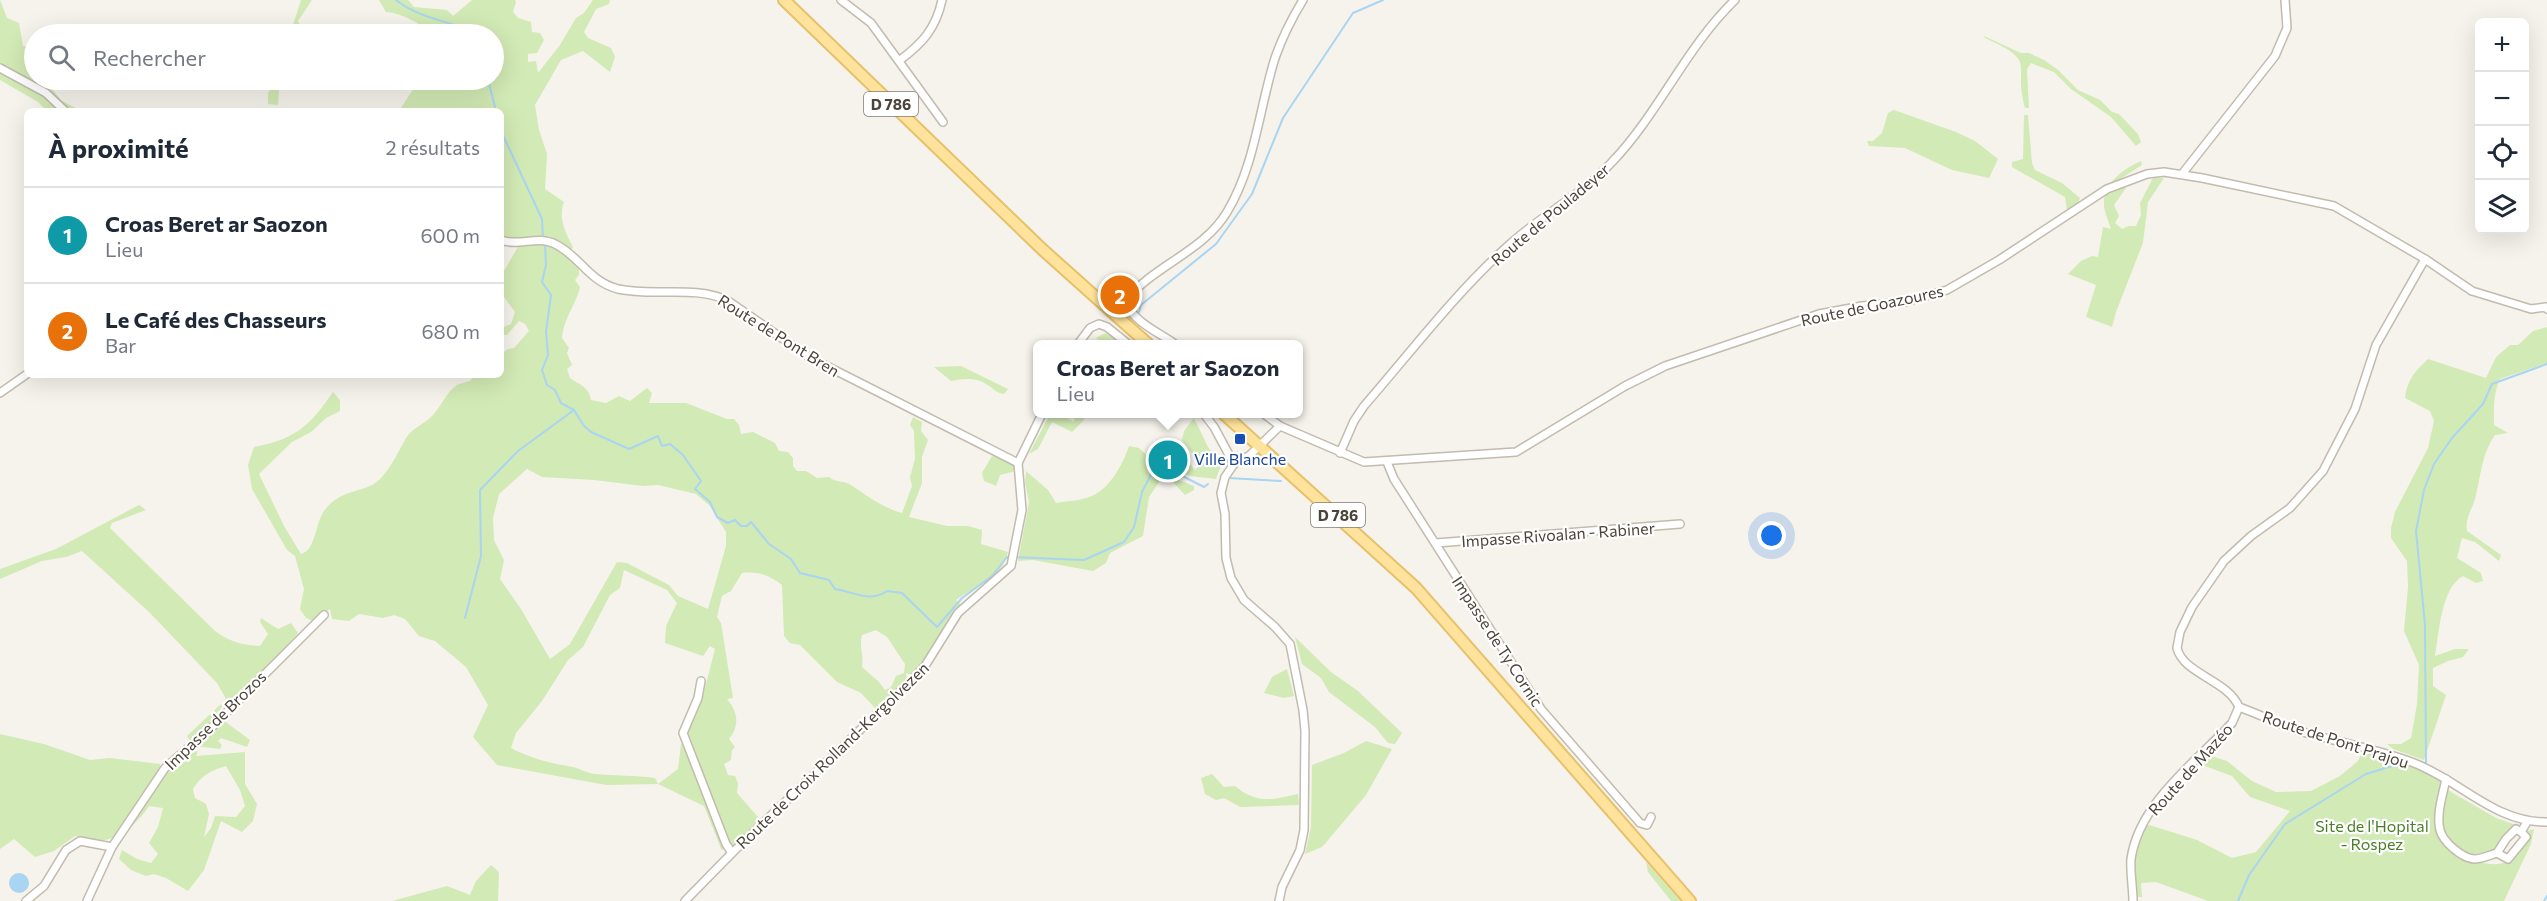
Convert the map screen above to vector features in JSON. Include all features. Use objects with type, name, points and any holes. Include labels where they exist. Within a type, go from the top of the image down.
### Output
[{"type":"main road","name":"D 786","points":[[784,0],[998,207],[1143,340]]},
{"type":"main road","name":"D 786","points":[[1228,418],[1416,588],[1690,901]]},
{"type":"street","points":[[841,0],[871,23],[943,122]]},
{"type":"street","points":[[900,60],[928,36],[934,27],[942,0]]},
{"type":"street","points":[[1168,340],[1139,321],[1126,304],[1127,299],[1155,273],[1212,231],[1227,213],[1249,157],[1276,56],[1303,0]]},
{"type":"street","name":"Route de Pouladeyer","points":[[1340,453],[1354,421],[1364,406],[1466,287],[1508,245],[1614,161],[1664,94],[1701,38],[1736,0]]},
{"type":"street","points":[[2182,174],[2275,56],[2287,28],[2285,0]]},
{"type":"street","points":[[0,68],[24,81]]},
{"type":"street","points":[[40,90],[62,108]]},
{"type":"street","name":"Route de Goazoures","points":[[1269,418],[1280,426],[1358,461],[1387,462],[1433,456],[1516,452],[1624,386],[1665,366],[1820,314],[1862,306],[1905,302],[1947,290],[1999,260],[2107,189],[2147,174],[2182,174],[2334,206],[2425,259],[2472,291],[2531,309],[2547,307]]},
{"type":"street","name":"Route de Pont Bren","points":[[504,241],[515,243],[541,240],[554,243],[597,280],[621,290],[695,291],[720,297],[815,361],[1018,463]]},
{"type":"street","name":"Route de Pont Prajou","points":[[2425,259],[2376,345],[2355,409],[2323,471],[2290,508],[2231,553],[2192,607],[2180,632],[2177,648],[2179,656],[2233,697],[2239,707],[2303,732],[2398,757],[2446,779],[2505,815],[2528,822],[2547,822]]},
{"type":"street","points":[[1081,340],[1090,327],[1098,324],[1107,327],[1122,340]]},
{"type":"street","points":[[0,393],[24,376]]},
{"type":"street","points":[[1018,463],[1040,418]]},
{"type":"street","points":[[1207,418],[1234,464]]},
{"type":"street","points":[[1279,901],[1282,887],[1300,849],[1304,830],[1305,731],[1293,649],[1283,634],[1244,600],[1235,588],[1228,569],[1221,490],[1225,477],[1234,464],[1250,455],[1280,426]]},
{"type":"street","name":"Impasse de Ty Cornic","points":[[1387,462],[1394,478],[1541,709],[1640,823],[1647,825],[1651,817]]},
{"type":"street","name":"Route de Croix Rolland-Kergolvezen","points":[[686,901],[732,853],[926,666],[958,614],[1010,569],[1022,510],[1018,463]]},
{"type":"street","name":"Impasse Rivoalan - Rabiner","points":[[1436,543],[1680,524]]},
{"type":"street","name":"Impasse de Brozos","points":[[87,901],[112,847],[165,768],[208,731],[324,615]]},
{"type":"street","points":[[701,681],[698,699],[683,733],[726,844],[732,853]]},
{"type":"street","name":"Route de Mazéo","points":[[2133,901],[2131,860],[2143,825],[2162,797],[2232,723],[2239,707]]},
{"type":"street","points":[[2446,779],[2439,819],[2439,829],[2443,836],[2460,852],[2474,859],[2497,853],[2516,829],[2526,837],[2508,860],[2497,853]]},
{"type":"street","points":[[2521,832],[2528,822]]},
{"type":"street","points":[[26,901],[44,886],[66,850],[80,842],[112,847]]},
{"type":"green space","points":[[0,0],[7,18],[19,23],[24,46],[24,90],[53,90],[61,100],[76,108],[44,108],[38,102],[0,80]]},
{"type":"green space","points":[[301,0],[312,0],[298,21],[300,24],[293,24]]},
{"type":"green space","points":[[379,0],[408,0],[414,7],[447,10],[453,16],[472,0],[515,0],[513,12],[518,18],[531,22],[532,32],[540,33],[544,40],[537,53],[528,54],[528,62],[536,61],[538,73],[560,45],[576,18],[584,13],[593,0],[610,0],[609,4],[596,9],[584,32],[588,38],[611,48],[615,57],[610,72],[583,51],[561,60],[535,105],[539,130],[547,154],[545,189],[564,202],[562,219],[573,247],[570,251],[550,236],[513,240],[504,237],[504,108],[401,108],[413,90],[504,90],[504,24],[419,24],[398,14],[386,12]]},
{"type":"green space","points":[[1984,36],[2021,53],[2029,53],[2044,60],[2078,90],[2100,100],[2112,112],[2119,114],[2138,134],[2141,142],[2136,146],[2111,117],[2071,89],[2054,72],[2031,63],[2027,69],[2029,108],[2025,108],[2021,65],[2018,59],[2013,53]]},
{"type":"green space","points":[[270,90],[279,90],[278,105],[268,104]]},
{"type":"green space","points":[[1894,110],[1975,141],[1998,159],[1989,178],[1952,170],[1905,148],[1869,146],[1867,141],[1873,141],[1882,133],[1888,113]]},
{"type":"green space","points":[[2024,115],[2028,115],[2032,163],[2035,170],[2062,183],[2080,198],[2078,203],[2067,210],[2065,197],[2012,167],[2012,162],[2023,159]]},
{"type":"green space","points":[[2141,161],[2142,165],[2120,179],[2126,188],[2114,205],[2119,216],[2115,223],[2122,229],[2136,226],[2141,215],[2140,203],[2153,178],[2164,178],[2148,202],[2143,243],[2112,327],[2086,317],[2096,285],[2068,274],[2081,261],[2092,256],[2098,257],[2103,227],[2111,229],[2104,206],[2106,191],[2115,178],[2127,168]]},
{"type":"green space","points":[[535,244],[554,249],[565,255],[579,269],[579,275],[575,280],[580,287],[565,324],[562,338],[569,348],[567,353],[572,365],[567,369],[570,378],[586,389],[591,400],[606,403],[619,396],[630,401],[647,388],[652,393],[649,403],[686,403],[727,419],[734,419],[739,425],[741,434],[753,432],[775,443],[779,451],[788,452],[793,458],[793,466],[797,471],[806,471],[817,478],[829,477],[848,483],[882,505],[902,513],[912,486],[910,477],[915,459],[914,431],[910,425],[913,417],[922,422],[921,431],[928,440],[922,457],[922,483],[909,517],[947,526],[968,526],[982,530],[981,544],[1008,552],[1001,569],[995,575],[956,600],[961,605],[925,661],[912,675],[906,673],[907,681],[876,709],[861,693],[837,682],[800,645],[790,643],[784,636],[782,585],[763,574],[742,573],[731,591],[722,596],[717,617],[721,623],[733,698],[727,699],[734,709],[736,719],[735,729],[729,739],[735,747],[732,750],[731,760],[724,764],[728,775],[735,776],[738,783],[737,793],[758,817],[754,828],[732,848],[727,841],[722,851],[704,806],[658,784],[606,785],[497,765],[473,737],[488,705],[466,667],[435,641],[419,636],[405,619],[394,615],[383,618],[359,614],[349,621],[332,619],[330,609],[313,621],[306,618],[300,609],[304,589],[295,556],[287,550],[252,489],[248,465],[254,447],[280,440],[300,430],[333,392],[340,400],[340,411],[326,418],[311,432],[292,442],[259,474],[284,526],[301,554],[306,552],[321,516],[331,503],[346,494],[376,483],[392,463],[408,435],[434,414],[453,388],[472,378],[504,378],[504,352],[514,348],[529,331],[525,324],[519,321],[507,335],[504,335],[504,327],[511,324],[515,312],[504,297],[504,271],[519,245]],"holes":[[[527,469],[542,477],[643,486],[658,485],[696,494],[709,505],[726,532],[726,546],[708,609],[678,596],[669,585],[627,563],[617,562],[570,644],[550,659],[521,609],[500,579],[504,560],[494,540],[493,518],[499,494]],[[624,570],[667,590],[677,603],[666,626],[665,643],[703,656],[710,646],[715,649],[703,696],[686,733],[691,744],[681,744],[678,769],[658,784],[655,778],[592,773],[534,758],[511,748],[516,733],[542,701],[568,660],[583,647],[610,595],[620,588]],[[876,630],[887,637],[905,664],[904,673],[896,676],[891,687],[885,690],[862,667],[862,635]]]},
{"type":"green space","points":[[2547,327],[2547,363],[2500,379],[2496,390],[2494,425],[2508,433],[2495,435],[2487,450],[2468,519],[2467,531],[2501,555],[2499,561],[2475,542],[2462,538],[2457,558],[2481,573],[2483,581],[2476,583],[2463,576],[2450,590],[2442,612],[2435,656],[2455,649],[2469,649],[2463,657],[2433,668],[2433,686],[2446,695],[2424,760],[2393,749],[2387,744],[2401,744],[2411,738],[2417,704],[2419,665],[2404,631],[2408,587],[2407,561],[2391,538],[2391,528],[2395,512],[2428,448],[2434,421],[2430,411],[2405,398],[2408,386],[2416,372],[2428,359],[2486,378],[2496,357],[2510,345],[2518,345],[2533,331]]},
{"type":"green space","points":[[1105,333],[1117,340],[1098,340],[1096,338]]},
{"type":"green space","points":[[961,366],[1008,389],[1004,394],[978,380],[951,381],[934,367]]},
{"type":"green space","points":[[1048,418],[1068,418],[1074,422],[1074,418],[1084,418],[1072,432],[1052,422],[1038,449],[1029,454]]},
{"type":"green space","points":[[1194,418],[1208,447],[1221,465],[1216,479],[1190,476],[1164,465],[1166,475],[1194,486],[1194,490],[1185,495],[1171,480],[1161,479],[1149,497],[1143,536],[1110,553],[1106,563],[1093,571],[1033,560],[1018,561],[1029,502],[1025,483],[1026,471],[1048,490],[1056,503],[1085,498],[1103,489],[1119,468],[1129,446],[1139,448],[1151,459],[1161,455],[1163,461],[1177,441],[1191,456],[1187,461],[1195,470],[1199,466],[1198,462],[1182,440],[1184,431]]},
{"type":"green space","points":[[992,456],[1014,464],[1016,471],[1000,475],[996,486],[984,481],[982,473]]},
{"type":"green space","points":[[139,505],[146,510],[112,523],[110,528],[215,631],[236,642],[260,646],[268,634],[260,622],[261,618],[278,629],[291,623],[298,633],[290,642],[295,651],[234,713],[217,683],[150,613],[82,551],[66,557],[42,561],[0,579],[0,569],[56,549]]},
{"type":"green space","points":[[1295,637],[1331,672],[1358,691],[1402,733],[1395,744],[1388,743],[1375,727],[1329,692],[1321,678],[1302,664]]},
{"type":"green space","points":[[1287,669],[1294,696],[1284,698],[1264,693],[1272,677]]},
{"type":"green space","points":[[221,704],[222,707],[216,715],[250,740],[247,747],[221,738],[218,741],[222,745],[220,749],[195,746],[187,736]]},
{"type":"green space","points":[[0,734],[44,744],[90,760],[110,758],[160,764],[160,780],[190,751],[198,751],[196,756],[245,752],[245,784],[257,804],[253,821],[242,832],[221,821],[204,870],[188,891],[166,878],[154,874],[146,876],[131,870],[119,859],[122,850],[137,859],[151,863],[158,854],[149,843],[158,827],[163,808],[149,806],[130,828],[111,839],[97,840],[75,836],[54,851],[35,857],[14,839],[0,849]],"holes":[[[226,766],[240,790],[245,806],[236,817],[215,816],[211,828],[204,837],[209,814],[206,804],[195,798],[193,789],[196,784],[207,774]]]},
{"type":"green space","points":[[1366,741],[1392,749],[1366,795],[1322,847],[1305,854],[1311,827],[1312,765],[1344,753]]},
{"type":"green space","name":"Site de l'Hopital - Rospez","points":[[2363,750],[2421,768],[2432,774],[2446,789],[2496,818],[2516,825],[2491,852],[2470,855],[2453,846],[2444,835],[2439,816],[2444,839],[2457,851],[2475,861],[2495,864],[2511,859],[2527,831],[2534,829],[2531,844],[2504,901],[2208,901],[2156,882],[2141,883],[2142,897],[2136,897],[2133,859],[2146,824],[2197,840],[2232,858],[2256,852],[2290,811],[2250,797],[2232,776],[2205,766],[2195,766],[2205,754],[2227,761],[2252,781],[2276,792],[2311,791],[2340,776],[2358,761]]},
{"type":"green space","points":[[1212,774],[1224,787],[1235,786],[1250,796],[1258,798],[1272,799],[1298,794],[1299,805],[1240,807],[1224,798],[1216,800],[1205,794],[1201,778]]},
{"type":"green space","points":[[1646,862],[1681,901],[1671,901],[1648,872]]},
{"type":"green space","points":[[491,865],[499,872],[498,901],[392,901],[447,886],[470,895],[476,881]]},
{"type":"water","points":[[15,873],[23,873],[29,879],[29,887],[23,893],[15,893],[9,887],[9,879]]},
{"type":"waterway","points":[[396,0],[413,11],[451,24]]},
{"type":"waterway","points":[[1139,312],[1141,305],[1216,244],[1252,194],[1283,118],[1353,13],[1383,0]]},
{"type":"waterway","points":[[491,90],[495,108]]},
{"type":"waterway","points":[[504,137],[542,219],[543,238]]},
{"type":"waterway","points":[[545,244],[546,265],[542,282],[551,295],[546,332],[548,355],[542,370],[547,385],[555,390],[561,403],[574,410],[584,426],[591,432],[629,449],[658,436],[662,446],[670,444],[683,455],[701,481],[695,489],[710,502],[717,517],[728,523],[735,520],[741,526],[747,526],[751,522],[769,544],[791,559],[800,573],[829,580],[835,589],[862,596],[874,596],[887,591],[902,593],[937,627],[962,598],[992,576],[1007,557],[1084,560],[1124,542],[1134,527],[1142,492],[1157,463],[1204,487],[1208,484]]},
{"type":"waterway","points":[[2426,765],[2425,625],[2416,531],[2424,490],[2434,464],[2452,438],[2483,404],[2492,384],[2547,364]]},
{"type":"waterway","points":[[465,618],[481,556],[480,490],[518,451],[574,410]]},
{"type":"waterway","points":[[1228,478],[1281,481]]},
{"type":"waterway","points":[[2238,901],[2249,875],[2285,824],[2366,774],[2402,763]]},
{"type":"waterway","points":[[2544,901],[2547,896]]},
{"type":"place","name":"Le Café des Chasseurs","points":[[1120,295]]},
{"type":"place","name":"Ville Blanche","points":[[1240,439]]},
{"type":"place","name":"Croas Beret ar Saozon","points":[[1168,460]]}]
